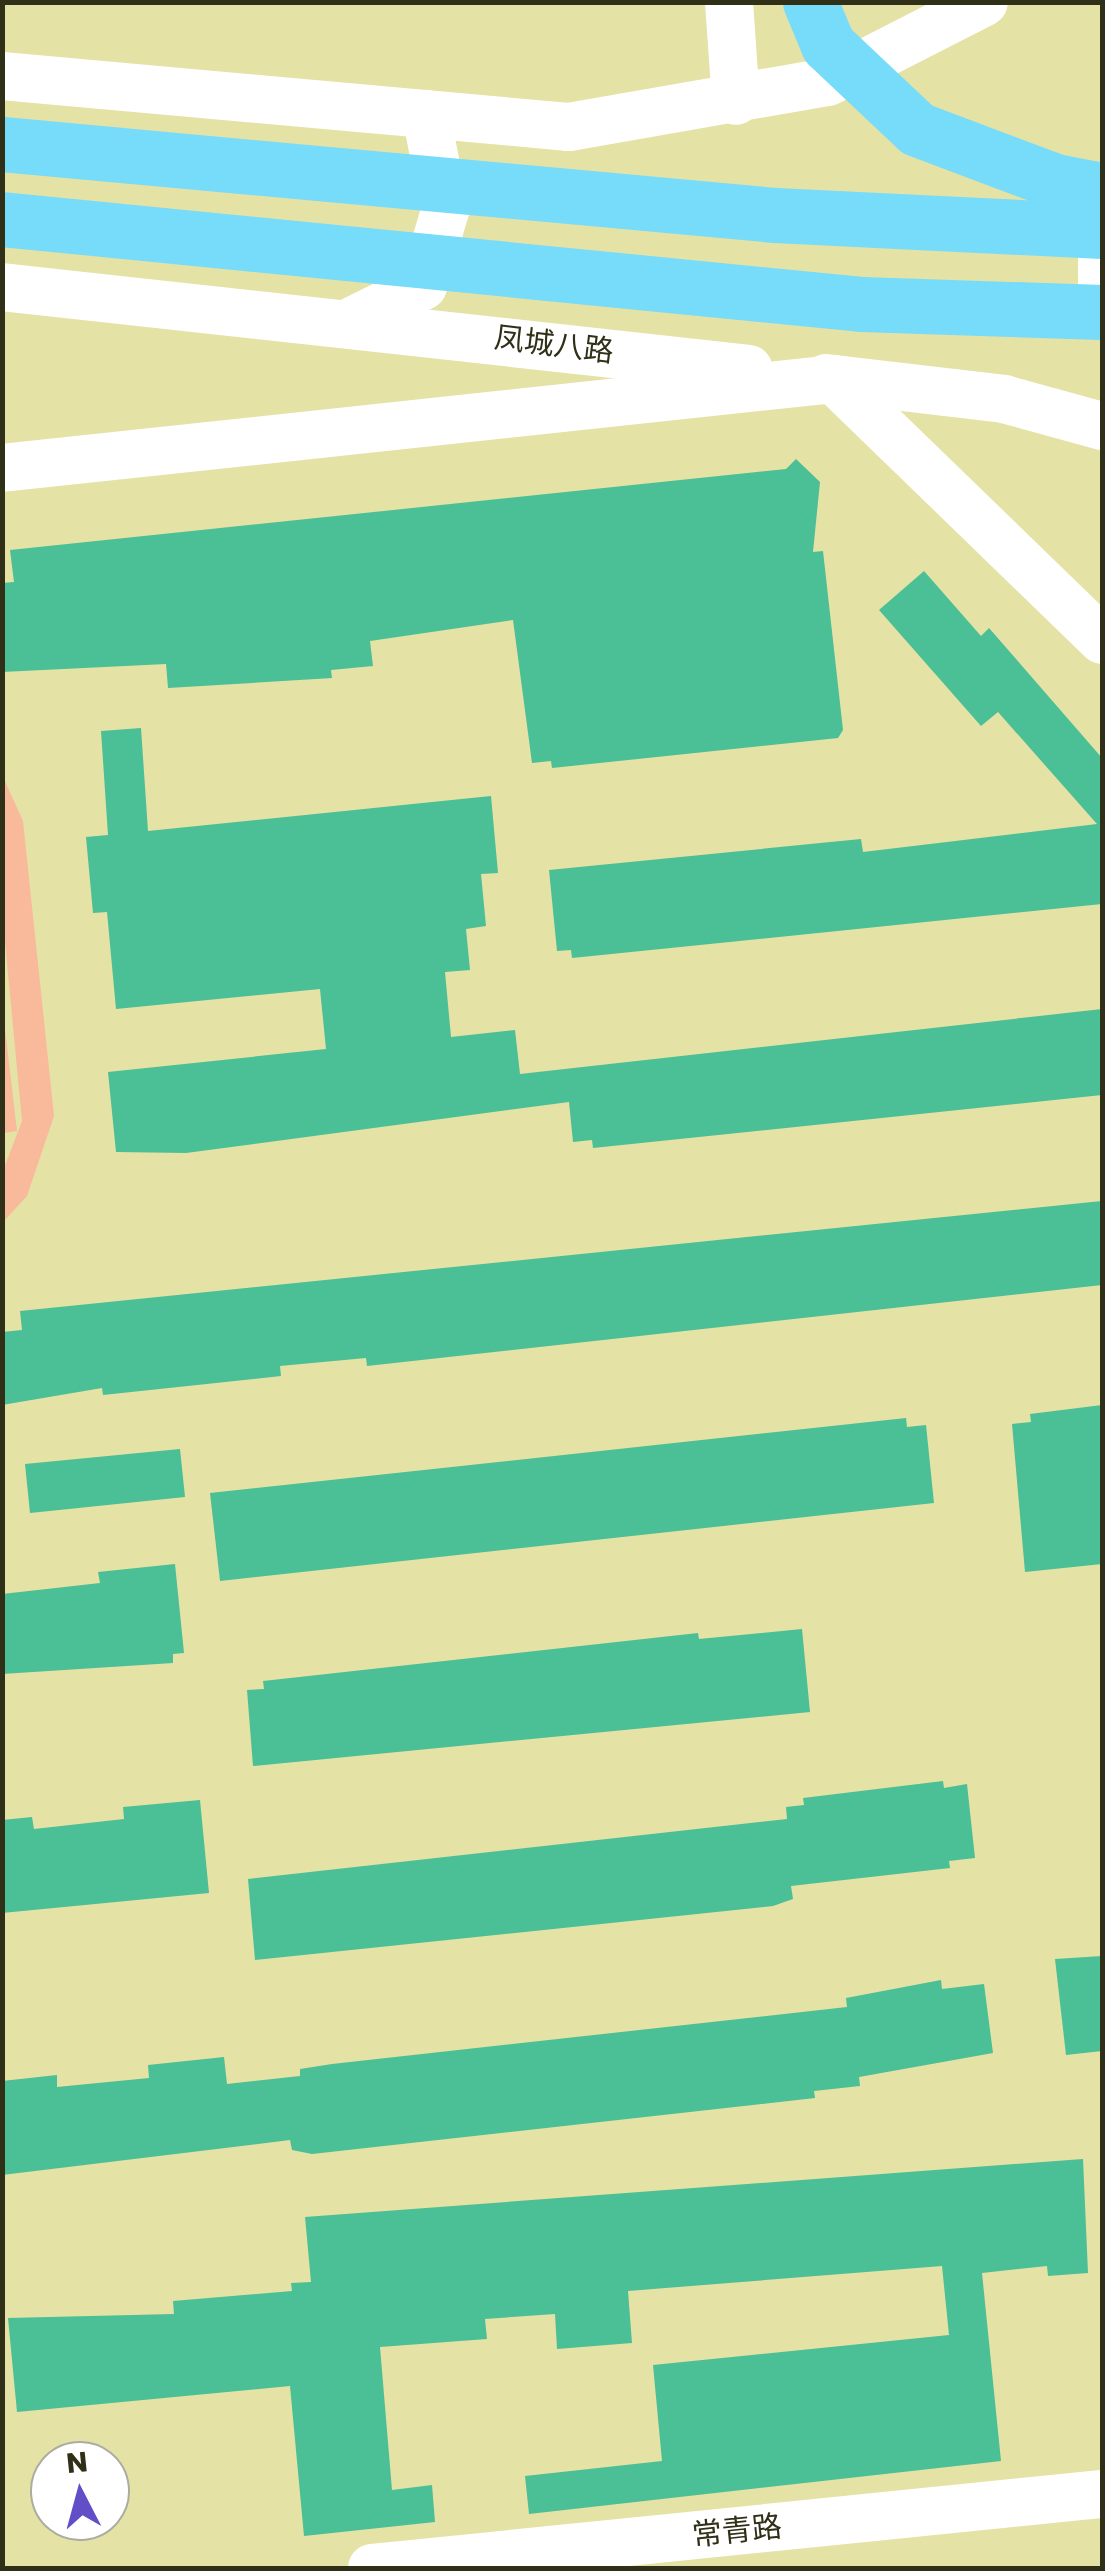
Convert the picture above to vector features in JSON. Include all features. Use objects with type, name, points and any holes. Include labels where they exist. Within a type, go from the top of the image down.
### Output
[{"type":"main road","points":[[810,2],[828,46],[917,130],[1055,181],[1102,190]]},
{"type":"main road","points":[[2,144],[775,215],[1102,233]]},
{"type":"main road","points":[[2,219],[861,304],[1102,313]]},
{"type":"street","points":[[729,2],[736,101]]},
{"type":"street","points":[[2,76],[569,126],[736,101],[828,82],[984,2]]},
{"type":"street","points":[[354,320],[423,286],[445,211],[426,114]]},
{"type":"street","points":[[1102,233],[1102,313]]},
{"type":"street","name":"凤城八路","points":[[2,287],[354,320],[1004,400],[1102,426]]},
{"type":"street","points":[[2,468],[833,380],[1102,640]]},
{"type":"street","name":"常青路","points":[[372,2568],[1102,2494]]},
{"type":"shaded area","points":[[3,777],[23,821],[54,1116],[27,1196],[3,1222],[3,1171],[22,1121],[3,920]]},
{"type":"shaded area","points":[[2,1004],[17,1131],[3,1133],[2,1133]]},
{"type":"building","points":[[796,459],[820,482],[813,552],[823,551],[843,730],[838,738],[552,768],[551,761],[532,763],[513,620],[370,641],[373,666],[331,670],[332,678],[168,688],[166,664],[2,672],[2,583],[14,582],[10,550],[786,469]]},
{"type":"building","points":[[924,571],[981,636],[989,628],[1102,758],[1102,904],[572,958],[571,950],[557,951],[549,870],[861,839],[863,852],[1097,824],[998,712],[981,726],[879,610]]},
{"type":"building","points":[[141,728],[148,831],[491,796],[498,873],[481,874],[486,926],[466,929],[470,970],[445,972],[451,1037],[515,1030],[520,1074],[1102,1009],[1102,1095],[593,1148],[592,1140],[573,1142],[569,1102],[186,1153],[116,1152],[108,1072],[326,1049],[320,989],[116,1009],[107,912],[93,913],[86,837],[108,835],[101,731]]},
{"type":"building","points":[[1102,1201],[1102,1285],[367,1366],[366,1358],[280,1366],[281,1376],[103,1395],[102,1388],[2,1405],[2,1332],[22,1330],[20,1311]]},
{"type":"building","points":[[1102,1405],[1102,1564],[1025,1572],[1012,1424],[1031,1422],[1030,1414]]},
{"type":"building","points":[[906,1418],[907,1427],[926,1425],[934,1503],[220,1581],[210,1493]]},
{"type":"building","points":[[180,1449],[185,1497],[30,1513],[25,1464]]},
{"type":"building","points":[[175,1564],[184,1653],[173,1654],[173,1663],[2,1674],[2,1594],[100,1583],[98,1572]]},
{"type":"building","points":[[802,1629],[810,1712],[253,1766],[247,1690],[264,1689],[263,1681],[698,1633],[699,1639]]},
{"type":"building","points":[[943,1781],[944,1788],[967,1784],[975,1858],[949,1861],[950,1868],[791,1886],[793,1899],[773,1906],[255,1960],[248,1879],[787,1819],[786,1807],[804,1805],[803,1798]]},
{"type":"building","points":[[200,1800],[209,1893],[2,1913],[2,1820],[32,1817],[34,1829],[124,1819],[123,1807]]},
{"type":"building","points":[[1102,1956],[1102,2051],[1066,2055],[1055,1959]]},
{"type":"building","points":[[941,1980],[942,1989],[984,1984],[993,2053],[859,2077],[860,2086],[814,2091],[815,2098],[312,2154],[292,2150],[290,2140],[2,2175],[2,2081],[57,2075],[57,2087],[149,2078],[148,2065],[224,2057],[227,2084],[300,2076],[300,2069],[332,2064],[847,2007],[846,1998]]},
{"type":"building","points":[[1083,2159],[1088,2273],[1048,2276],[1047,2266],[982,2273],[1001,2461],[529,2514],[525,2476],[662,2461],[653,2365],[949,2335],[942,2266],[628,2291],[632,2343],[557,2349],[555,2314],[485,2319],[487,2339],[380,2347],[392,2490],[432,2485],[435,2522],[304,2536],[290,2386],[17,2412],[8,2318],[174,2314],[173,2301],[292,2291],[291,2283],[311,2282],[305,2217]]}]
